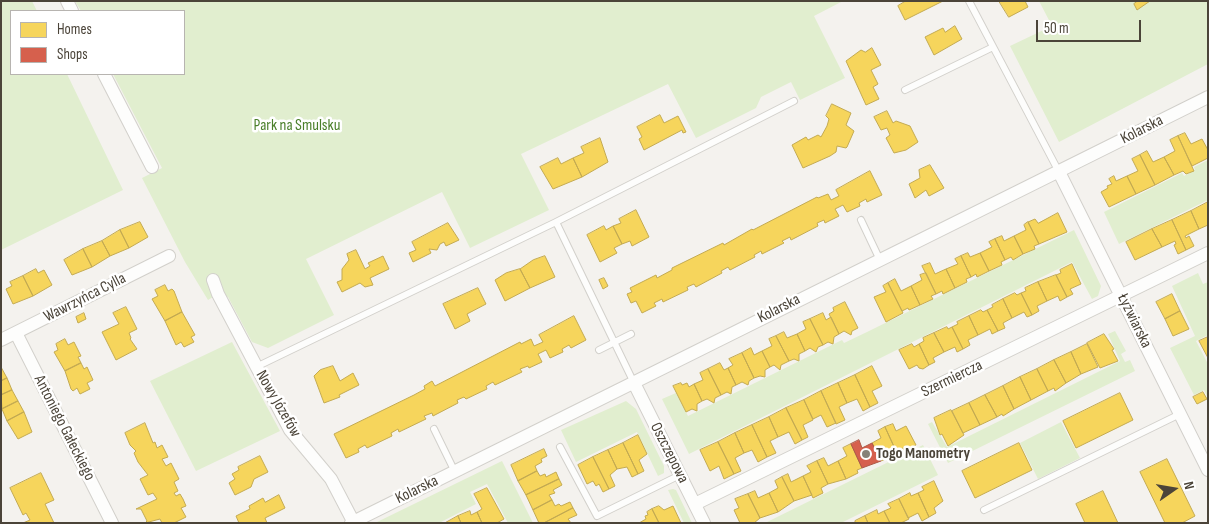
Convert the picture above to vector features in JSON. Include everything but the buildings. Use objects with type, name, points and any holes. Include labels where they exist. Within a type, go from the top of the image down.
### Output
[{"type":"street","points":[[105,75],[152,168]]},
{"type":"street","name":"Kolarska","points":[[352,522],[634,383],[879,258],[1059,172],[1208,97]]},
{"type":"street","name":"Łyżwiarska","points":[[1059,172],[1208,470]]},
{"type":"street","name":"Szermiercza","points":[[695,504],[1122,296],[1208,252]]},
{"type":"street","name":"Wawrzyńca Cylla","points":[[1,340],[169,256]]},
{"type":"street","name":"Nowy Józefów","points":[[213,280],[218,294],[290,430],[331,479],[352,522]]},
{"type":"street","name":"Antoniego Gałeckiego","points":[[16,333],[112,523]]},
{"type":"street","name":"Oszczepowa","points":[[634,383],[704,523]]},
{"type":"lane","points":[[969,1],[1059,172]]},
{"type":"lane","points":[[906,90],[993,47]]},
{"type":"lane","points":[[256,367],[556,222],[794,101]]},
{"type":"lane","points":[[861,220],[879,258]]},
{"type":"lane","points":[[556,222],[634,383]]},
{"type":"lane","points":[[599,350],[631,334]]},
{"type":"lane","points":[[984,510],[1180,414]]},
{"type":"lane","points":[[434,429],[455,472]]},
{"type":"lane","points":[[560,447],[595,519],[680,475]]},
{"type":"green space","points":[[1,1],[32,1],[36,10],[10,10],[10,75],[67,75],[123,190],[1,250]]},
{"type":"green space","name":"Park na Smulsku","points":[[75,1],[843,1],[814,16],[845,78],[800,100],[791,82],[761,97],[756,108],[696,138],[668,84],[521,154],[549,210],[470,248],[442,192],[306,259],[334,315],[268,348],[252,342],[228,297],[218,294],[208,300],[185,262],[142,178],[162,168],[114,75],[185,75],[185,10],[80,10]]},
{"type":"green space","points":[[1039,1],[1208,1],[1208,64],[1059,142],[1010,46],[1052,26]]},
{"type":"green space","points":[[1208,160],[1208,200],[1119,244],[1104,212],[1182,173],[1184,176],[1195,170],[1194,167]]},
{"type":"green space","points":[[1074,230],[1101,286],[1098,296],[1092,299],[1072,262],[689,454],[662,399],[676,393],[688,416],[842,340],[844,343],[867,332]]},
{"type":"green space","points":[[1198,273],[1203,284],[1208,282],[1208,335],[1196,341],[1208,364],[1208,398],[1204,390],[1194,395],[1170,348],[1195,336],[1172,286]]},
{"type":"green space","points":[[1115,331],[1126,351],[1121,354],[1125,362],[1130,360],[1135,371],[948,463],[928,424],[932,422],[947,447],[1120,361],[1108,334]]},
{"type":"green space","points":[[232,342],[280,431],[196,471],[150,381]]},
{"type":"green space","points":[[626,401],[636,409],[664,466],[664,473],[658,476],[637,432],[576,462],[561,430]]},
{"type":"green space","points":[[1061,422],[1080,458],[1038,479],[1020,443]]},
{"type":"green space","points":[[923,445],[938,475],[841,523],[765,523]]},
{"type":"green space","points":[[502,461],[533,523],[508,523],[487,484],[470,492],[476,504],[439,523],[375,523]]},
{"type":"green space","points":[[668,490],[676,490],[692,523],[684,523]]},
{"type":"place","name":"Togo Manometry","points":[[866,454]]}]
